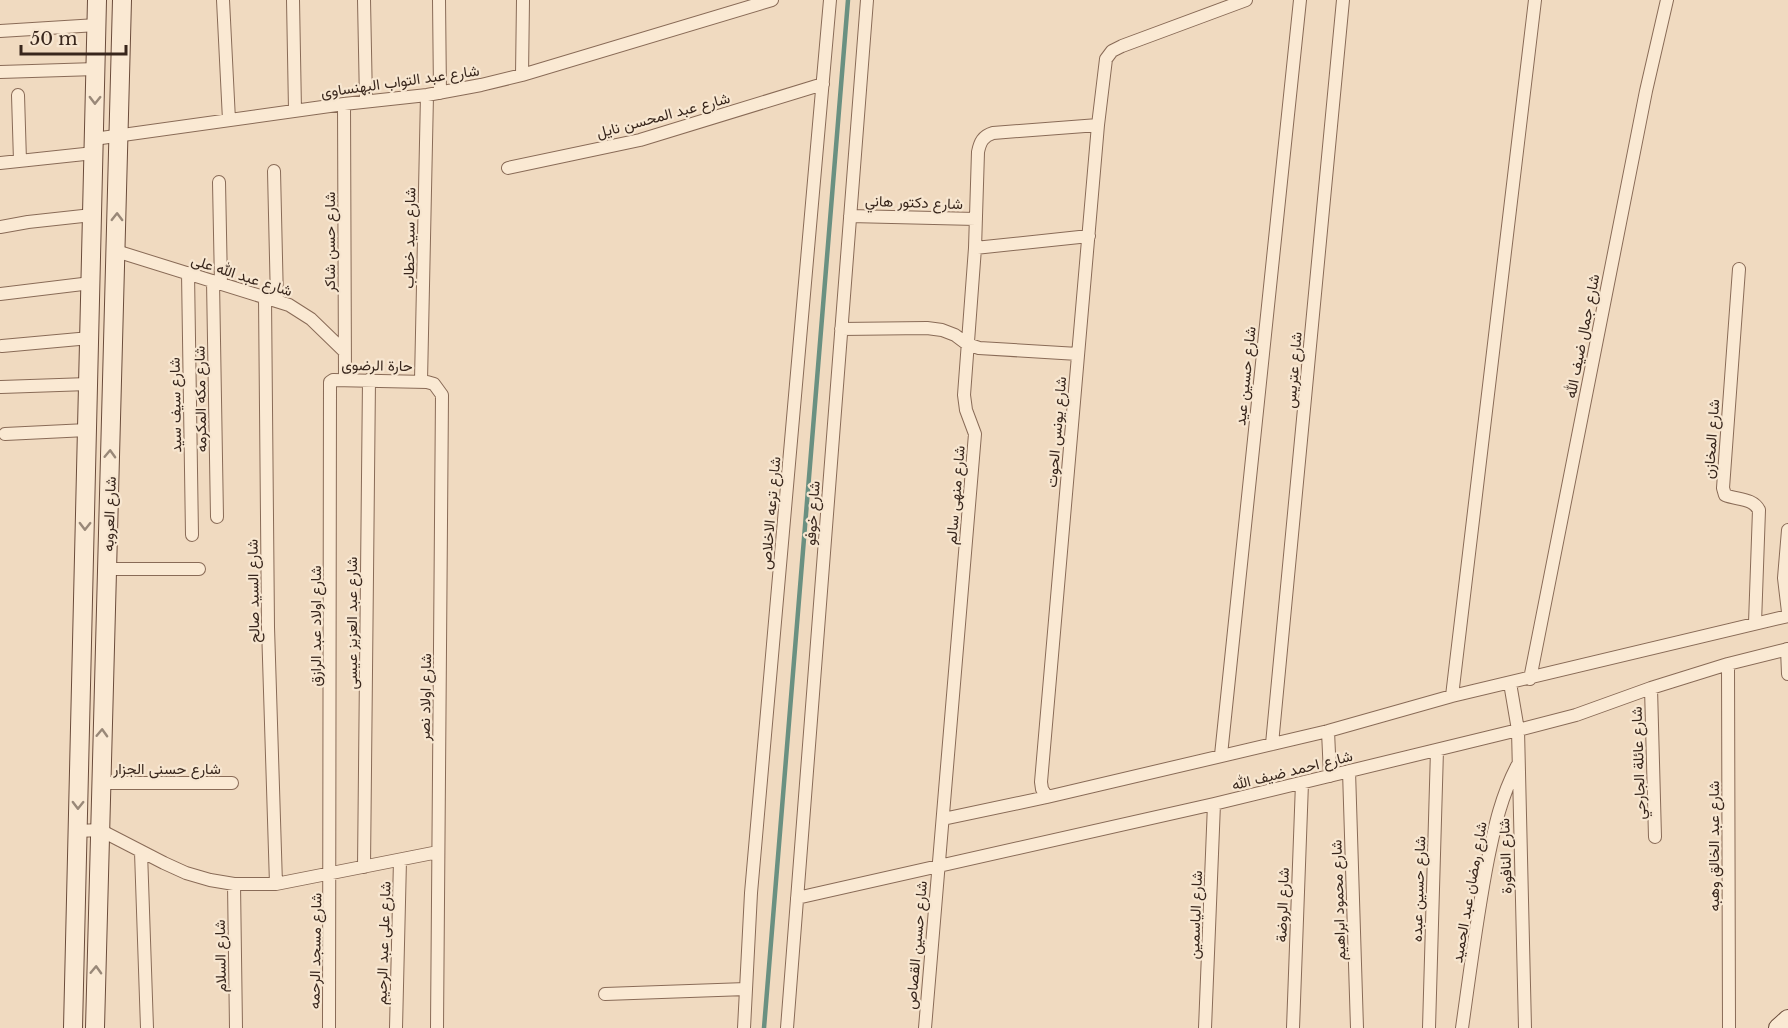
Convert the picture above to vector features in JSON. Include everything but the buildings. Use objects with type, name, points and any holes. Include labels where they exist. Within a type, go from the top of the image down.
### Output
[{"type":"street","name":"شارع العروبه","points":[[73,1028],[97,0]]},
{"type":"street","name":"شارع العروبه","points":[[95,1028],[122,0]]},
{"type":"street","points":[[223,0],[229,120]]},
{"type":"street","points":[[293,0],[295,110]]},
{"type":"street","points":[[364,0],[366,101]]},
{"type":"street","name":"شارع سيد خطاب","points":[[421,381],[440,0]]},
{"type":"street","points":[[522,75],[523,0]]},
{"type":"street","name":"شارع عبد التواب البهنساوى","points":[[0,163],[94,146],[118,136],[295,110],[434,94],[522,75],[772,0]]},
{"type":"street","name":"شارع ترعه الاخلاص","points":[[744,1028],[751,893],[830,0]]},
{"type":"street","name":"شارع خوفو","points":[[787,1028],[867,0]]},
{"type":"street","name":"شارع يونس الحوت","points":[[1047,797],[1041,782],[1104,67],[1112,51],[1122,46],[1246,0]]},
{"type":"street","name":"شارع حسين عيد","points":[[1221,755],[1300,0]]},
{"type":"street","name":"شارع عتريس","points":[[1272,744],[1343,0]]},
{"type":"street","points":[[1452,696],[1535,0]]},
{"type":"street","name":"شارع جمال ضيف الله","points":[[1530,679],[1644,102],[1667,0]]},
{"type":"street","points":[[0,31],[97,25]]},
{"type":"street","points":[[0,72],[96,69]]},
{"type":"street","name":"شارع عبد المحسن نايل","points":[[508,168],[640,140],[823,84]]},
{"type":"street","points":[[18,95],[20,161]]},
{"type":"street","name":"شارع حسن شاكر","points":[[339,380],[345,352],[344,104]]},
{"type":"street","name":"شارع منهى سالم","points":[[938,865],[975,435],[966,410],[964,395],[975,248],[978,152],[980,143],[986,135],[993,133],[1098,125]]},
{"type":"street","name":"شارع السيد صالح","points":[[274,171],[268,627],[276,884]]},
{"type":"street","name":"شارع مكه المكرمه","points":[[217,517],[219,182]]},
{"type":"street","points":[[0,227],[92,215]]},
{"type":"street","name":"شارع دكتور هاني","points":[[850,216],[976,219]]},
{"type":"street","points":[[975,248],[1089,236]]},
{"type":"street","name":"شارع عبد الله على","points":[[116,251],[289,305],[311,319],[345,352]]},
{"type":"street","name":"شارع المخازن","points":[[1738,269],[1723,488],[1725,495],[1755,503],[1759,510],[1755,623]]},
{"type":"street","name":"شارع سيف سيد","points":[[188,273],[192,535]]},
{"type":"street","points":[[0,294],[91,283]]},
{"type":"street","points":[[841,329],[934,328],[955,335],[967,344],[991,350],[1078,354]]},
{"type":"street","points":[[2,346],[90,338]]},
{"type":"street","name":"حارة الرضوى","points":[[339,380],[421,381]]},
{"type":"street","name":"شارع اولاد عبد الرازق","points":[[330,873],[330,382],[339,380]]},
{"type":"street","name":"شارع عبد العزيز عيسى","points":[[364,867],[369,380]]},
{"type":"street","name":"شارع اولاد نصر","points":[[421,381],[434,384],[439,389],[443,402],[437,1028]]},
{"type":"street","points":[[1,387],[88,384]]},
{"type":"street","points":[[5,434],[87,430]]},
{"type":"street","points":[[1788,530],[1784,578],[1788,614]]},
{"type":"street","points":[[107,569],[199,569]]},
{"type":"street","name":"شارع احمد ضيف الله","points":[[943,819],[1328,731],[1452,696],[1530,679],[1788,614]]},
{"type":"street","points":[[1788,649],[1788,674]]},
{"type":"street","name":"شارع احمد ضيف الله","points":[[797,898],[1215,804],[1576,716],[1651,688],[1728,664],[1788,649]]},
{"type":"street","name":"شارع عبد الخالق وهبه","points":[[1728,664],[1729,1028]]},
{"type":"street","name":"شارع النافورة","points":[[1510,683],[1518,730],[1517,765],[1525,1028]]},
{"type":"street","name":"شارع عائلة الجارحي","points":[[1651,688],[1655,837]]},
{"type":"street","points":[[1328,731],[1330,776]]},
{"type":"street","name":"شارع حسين عبده","points":[[1429,1028],[1437,750]]},
{"type":"street","name":"شارع رمضان عبد الحميد","points":[[1462,1028],[1483,886],[1498,810],[1517,765]]},
{"type":"street","name":"شارع محمود ابراهيم","points":[[1349,771],[1357,1028]]},
{"type":"street","name":"شارع حسنى الجزار","points":[[101,783],[232,783]]},
{"type":"street","name":"شارع الروضة","points":[[1293,1028],[1302,783]]},
{"type":"street","name":"شارع الياسمين","points":[[1205,1028],[1215,804]]},
{"type":"street","points":[[78,831],[100,830],[186,873],[234,884],[276,884],[438,852]]},
{"type":"street","points":[[141,852],[147,1028]]},
{"type":"street","name":"شارع على عبد الرحيم","points":[[396,1028],[400,860]]},
{"type":"street","name":"شارع حسين القصاص","points":[[925,1028],[938,865]]},
{"type":"street","name":"شارع مسجد الرحمه","points":[[329,1028],[330,873]]},
{"type":"street","name":"شارع السلام","points":[[234,884],[236,1028]]},
{"type":"street","points":[[605,994],[746,989]]},
{"type":"street","points":[[1778,1028],[1788,1019]]},
{"type":"waterway","points":[[764,1028],[848,0]]}]
